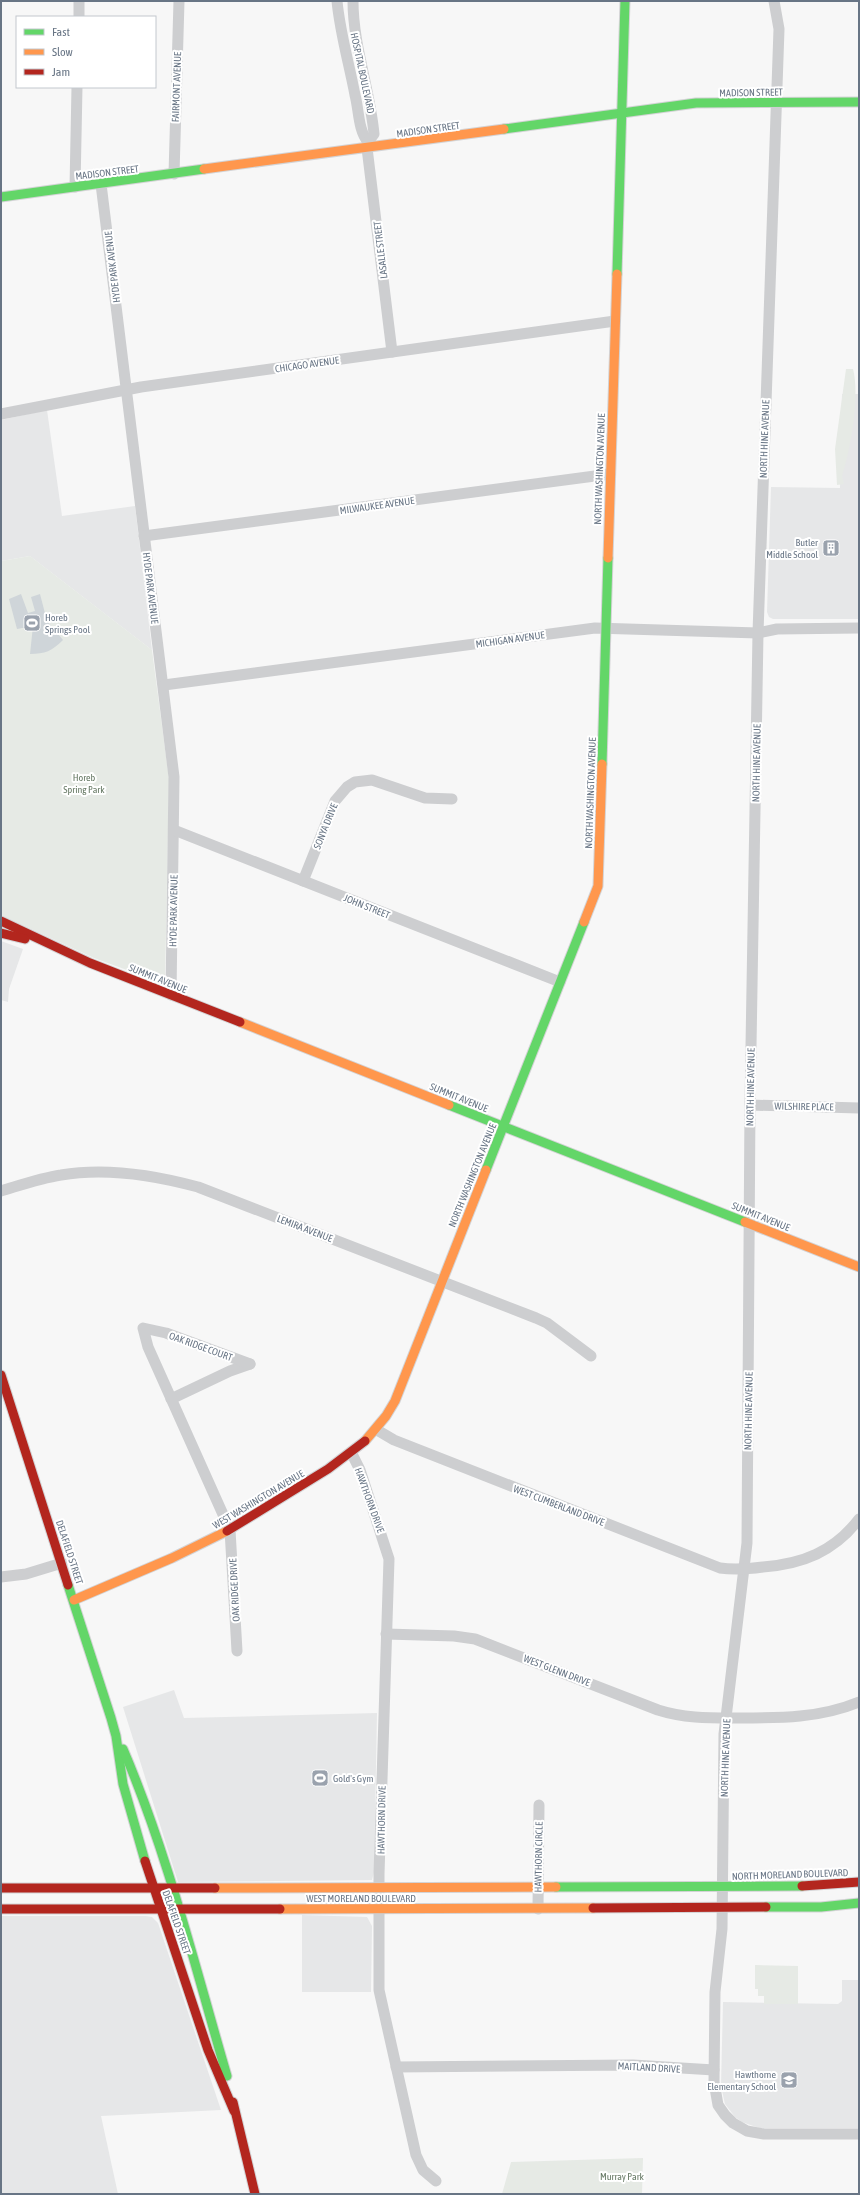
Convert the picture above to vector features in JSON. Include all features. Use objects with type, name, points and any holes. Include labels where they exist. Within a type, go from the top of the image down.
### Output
[{"type":"street","points":[[79,1],[79,16]]},
{"type":"street","name":"FAIRMONT AVENUE","points":[[174,174],[179,1]]},
{"type":"street","name":"HOSPITAL BOULEVARD","points":[[337,1],[340,34],[355,95],[363,136],[368,145]]},
{"type":"street","name":"HOSPITAL BOULEVARD","points":[[353,1],[353,25],[372,107],[374,134],[368,145]]},
{"type":"street","name":"NORTH WASHINGTON AVENUE","points":[[377,1430],[395,1401],[504,1126],[598,881],[625,1]]},
{"type":"street","name":"NORTH HINE AVENUE","points":[[714,2070],[715,1992],[720,1954],[722,1908],[721,1887],[725,1718],[745,1569],[747,1543],[750,1105],[758,633],[775,102],[779,29],[774,1]]},
{"type":"street","points":[[75,187],[77,88]]},
{"type":"street","name":"MADISON STREET","points":[[1,197],[174,174],[368,145],[696,103],[859,102]]},
{"type":"street","name":"LASALLE STREET","points":[[368,145],[392,352]]},
{"type":"street","name":"HYDE PARK AVENUE","points":[[101,184],[144,536],[164,685],[174,777],[171,995]]},
{"type":"street","name":"CHICAGO AVENUE","points":[[1,414],[126,389],[615,321]]},
{"type":"street","name":"MILWAUKEE AVENUE","points":[[144,536],[610,474]]},
{"type":"street","name":"MICHIGAN AVENUE","points":[[164,685],[595,628],[758,633],[777,629],[859,628]]},
{"type":"street","name":"SONYA DRIVE","points":[[303,881],[335,801],[347,787],[355,782],[372,780],[425,798],[452,799]]},
{"type":"street","name":"JOHN STREET","points":[[174,830],[560,982]]},
{"type":"street","name":"SUMMIT AVENUE","points":[[1,921],[90,963],[859,1267]]},
{"type":"street","name":"SUMMIT AVENUE","points":[[1,933],[53,945]]},
{"type":"street","name":"WILSHIRE PLACE","points":[[750,1105],[859,1108]]},
{"type":"street","name":"LEMIRA AVENUE","points":[[1,1191],[46,1178],[84,1172],[130,1173],[170,1179],[226,1197],[548,1323],[591,1356]]},
{"type":"street","name":"OAK RIDGE COURT","points":[[171,1399],[230,1371],[250,1364],[166,1333],[143,1328],[148,1347],[171,1399],[230,1530]]},
{"type":"street","name":"DELAFIELD STREET","points":[[1,1375],[74,1600],[116,1736],[127,1796],[153,1887],[208,2050],[234,2111]]},
{"type":"street","name":"WEST CUMBERLAND DRIVE","points":[[377,1430],[394,1440],[708,1564],[727,1569],[779,1566],[807,1560],[835,1544],[859,1519]]},
{"type":"street","name":"WEST WASHINGTON AVENUE","points":[[74,1600],[230,1530],[352,1454],[377,1430]]},
{"type":"street","name":"HAWTHORN DRIVE","points":[[352,1454],[388,1551],[379,1909],[379,1990],[419,2165],[436,2182]]},
{"type":"street","name":"OAK RIDGE DRIVE","points":[[230,1530],[236,1651]]},
{"type":"street","points":[[1,1576],[26,1574],[62,1563]]},
{"type":"street","name":"WEST GLENN DRIVE","points":[[386,1634],[454,1636],[476,1639],[664,1712],[693,1718],[786,1718],[820,1714],[859,1702]]},
{"type":"street","name":"DELAFIELD STREET","points":[[116,1736],[124,1750],[141,1791],[172,1887],[231,2090],[234,2111],[255,2194]]},
{"type":"street","points":[[127,1796],[141,1791]]},
{"type":"street","name":"HAWTHORN CIRCLE","points":[[538,1909],[539,1805]]},
{"type":"street","points":[[140,1841],[155,1835]]},
{"type":"street","name":"NORTH MORELAND BOULEVARD","points":[[721,1887],[814,1886],[859,1882]]},
{"type":"street","name":"WEST MORELAND BOULEVARD","points":[[1,1909],[24,1898],[75,1898],[153,1887],[172,1887],[237,1898],[305,1898],[380,1888],[721,1887]]},
{"type":"street","points":[[681,1908],[682,1887]]},
{"type":"street","name":"WEST MORELAND BOULEVARD","points":[[1,1888],[24,1898],[75,1898],[161,1909],[178,1909],[237,1898],[305,1898],[379,1909],[722,1908]]},
{"type":"street","points":[[722,1908],[821,1906],[859,1903]]},
{"type":"street","points":[[178,1960],[192,1955]]},
{"type":"street","points":[[208,2050],[219,2046]]},
{"type":"street","name":"MAITLAND DRIVE","points":[[396,2066],[633,2065],[714,2070]]},
{"type":"street","points":[[714,2070],[715,2092],[718,2105],[725,2115],[741,2128],[764,2134],[859,2134]]},
{"type":"shaded area","points":[[842,394],[859,394],[859,619],[773,619],[769,617],[767,612],[771,487],[840,488]]},
{"type":"shaded area","points":[[47,410],[62,516],[135,506],[152,650],[30,556],[1,561],[1,420]]},
{"type":"shaded area","name":"Horeb Springs Pool","points":[[21,594],[28,613],[35,611],[31,597],[40,594],[47,621],[63,640],[52,649],[40,653],[30,654],[33,626],[17,629],[9,599]]},
{"type":"shaded area","points":[[1,941],[23,949],[9,989],[8,1002],[1,1000]]},
{"type":"shaded area","points":[[174,1690],[184,1718],[377,1713],[374,1872],[372,1880],[178,1882],[123,1707]]},
{"type":"shaded area","points":[[302,1915],[367,1917],[372,1926],[371,1992],[302,1992]]},
{"type":"shaded area","points":[[1,1916],[146,1916],[152,1917],[158,1923],[221,2110],[101,2116],[118,2194],[1,2194]]},
{"type":"shaded area","points":[[842,1980],[859,1980],[859,2128],[759,2128],[742,2122],[735,2117],[725,2104],[721,2086],[723,2002],[838,2004],[842,2001]]},
{"type":"green space","points":[[846,369],[853,369],[855,380],[856,393],[854,422],[842,476],[844,484],[837,485],[835,449]]},
{"type":"green space","name":"Horeb Spring Park","points":[[30,556],[152,650],[169,779],[165,984],[94,958],[1,915],[1,561]]},
{"type":"green space","points":[[755,1965],[798,1966],[798,2004],[764,2004],[764,1996],[758,1996],[758,1989],[755,1989]]},
{"type":"green space","name":"Murray Park","points":[[643,2158],[642,2194],[502,2194],[511,2162]]},
{"type":"traffic: fast","points":[[617,274],[625,1]]},
{"type":"traffic: fast","points":[[504,129],[696,103],[859,102]]},
{"type":"traffic: fast","points":[[1,197],[204,169]]},
{"type":"traffic: fast","points":[[602,764],[608,558]]},
{"type":"traffic: fast","points":[[486,1170],[584,922]]},
{"type":"traffic: fast","points":[[449,1105],[745,1222]]},
{"type":"traffic: fast","points":[[68,1585],[111,1718],[116,1736],[123,1784],[145,1861]]},
{"type":"traffic: fast","points":[[123,1749],[154,1829],[180,1911],[227,2076]]},
{"type":"traffic: fast","points":[[556,1887],[802,1886]]},
{"type":"traffic: fast","points":[[766,1907],[821,1907],[859,1903]]},
{"type":"traffic: slow","points":[[204,169],[504,129]]},
{"type":"traffic: slow","points":[[608,558],[617,274]]},
{"type":"traffic: slow","points":[[584,922],[598,886],[602,764]]},
{"type":"traffic: slow","points":[[240,1022],[449,1105]]},
{"type":"traffic: slow","points":[[365,1441],[386,1416],[395,1401],[486,1170]]},
{"type":"traffic: slow","points":[[745,1222],[859,1267]]},
{"type":"traffic: slow","points":[[74,1600],[172,1558],[227,1531]]},
{"type":"traffic: slow","points":[[215,1888],[556,1887]]},
{"type":"traffic: slow","points":[[280,1909],[593,1908]]},
{"type":"traffic: jam","points":[[1,921],[90,963],[240,1022]]},
{"type":"traffic: jam","points":[[1,933],[25,939]]},
{"type":"traffic: jam","points":[[1,1375],[68,1585]]},
{"type":"traffic: jam","points":[[227,1531],[328,1469],[365,1441]]},
{"type":"traffic: jam","points":[[145,1861],[208,2050],[234,2111]]},
{"type":"traffic: jam","points":[[802,1886],[859,1882]]},
{"type":"traffic: jam","points":[[1,1888],[215,1888]]},
{"type":"traffic: jam","points":[[593,1908],[766,1907]]},
{"type":"traffic: jam","points":[[1,1909],[280,1909]]},
{"type":"traffic: jam","points":[[233,2102],[255,2194]]},
{"type":"place","name":"Butler Middle School","points":[[831,548]]},
{"type":"place","name":"Horeb Springs Pool","points":[[32,623]]},
{"type":"place","name":"Gold's Gym","points":[[320,1778]]},
{"type":"place","name":"Hawthorne Elementary School","points":[[789,2080]]}]
